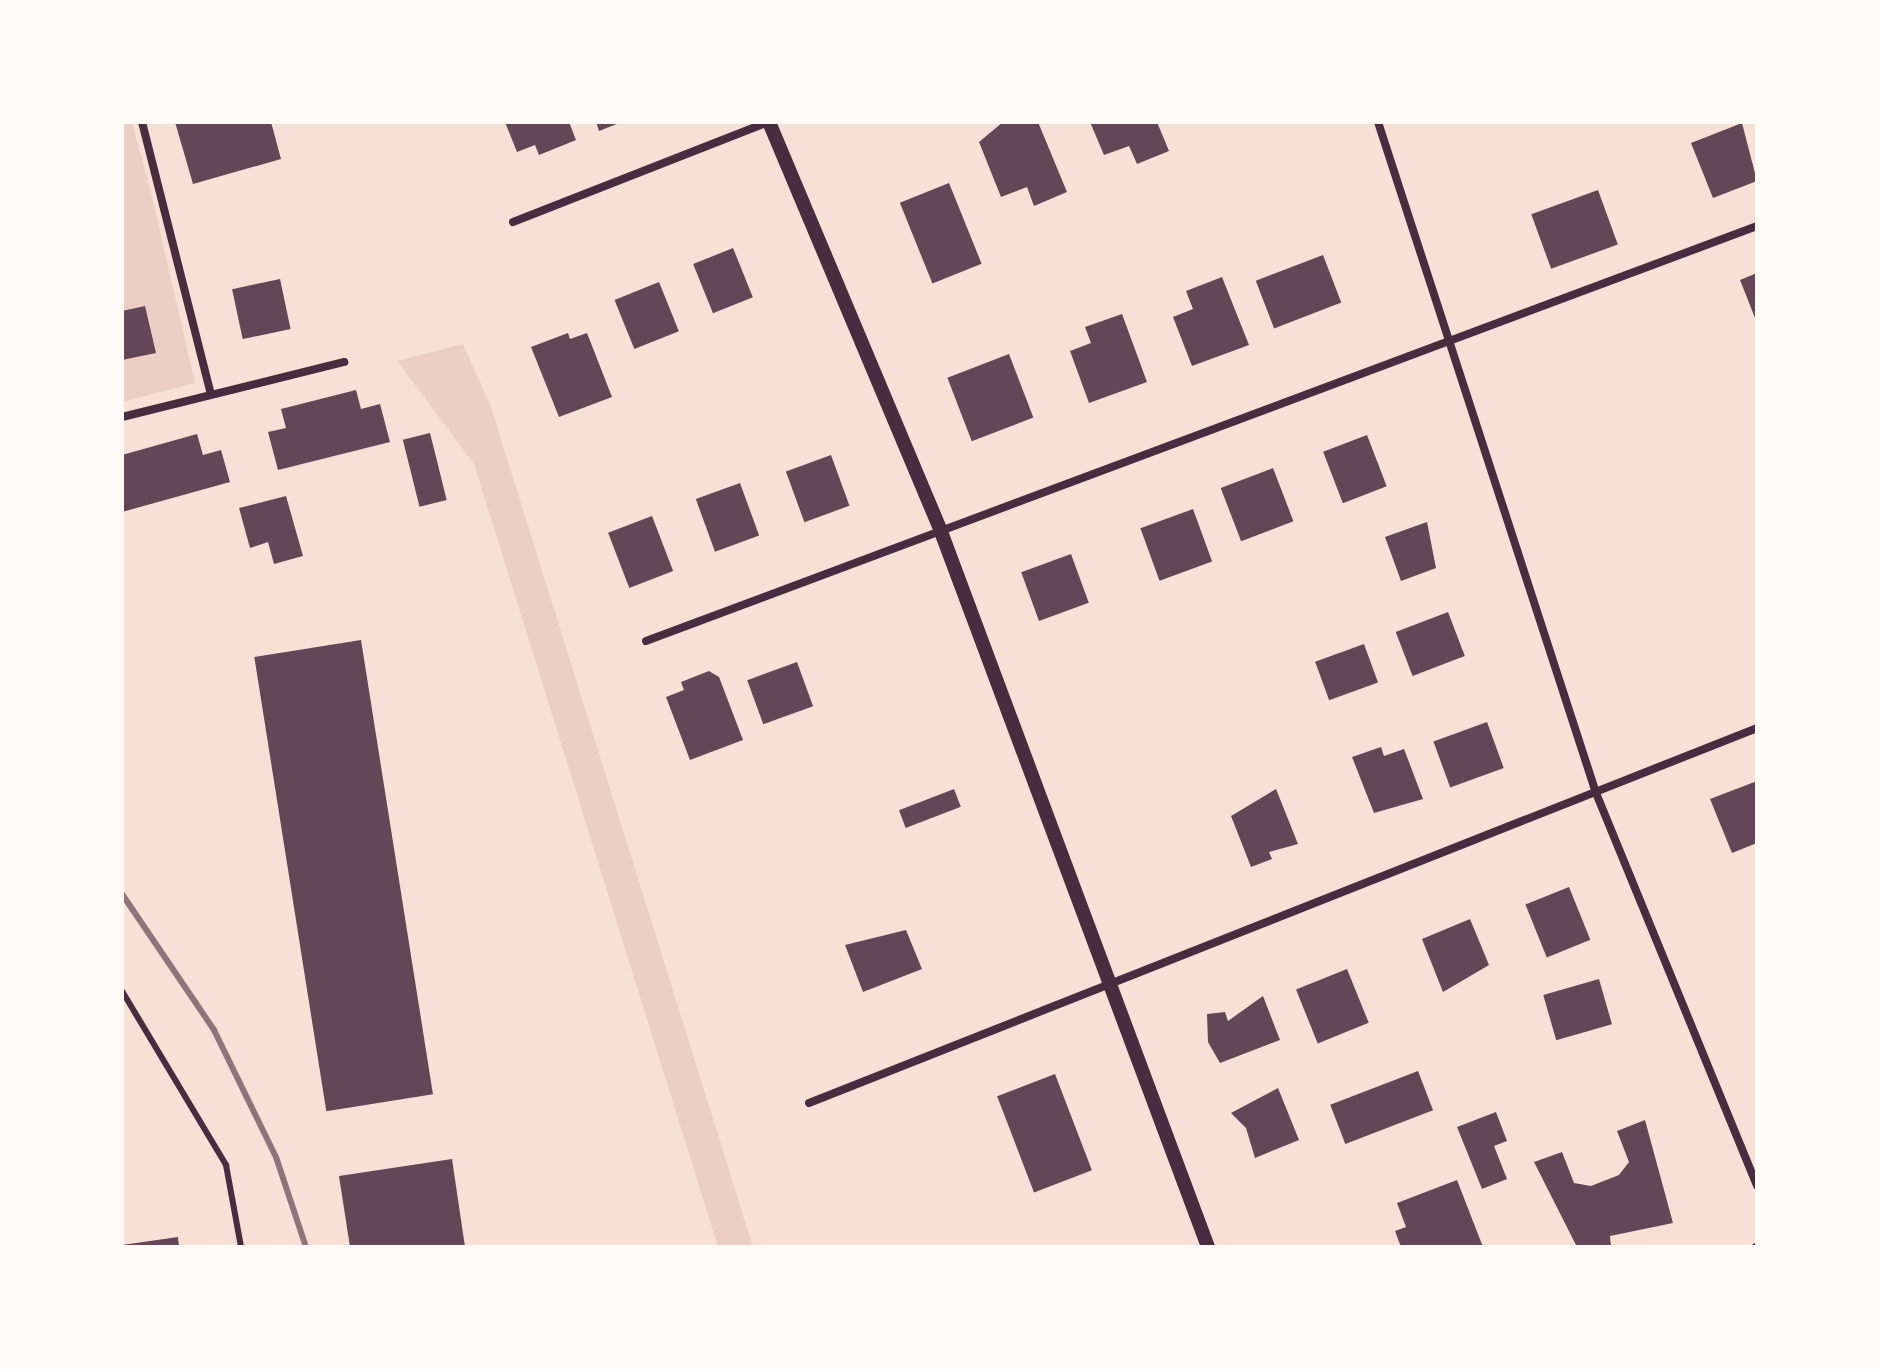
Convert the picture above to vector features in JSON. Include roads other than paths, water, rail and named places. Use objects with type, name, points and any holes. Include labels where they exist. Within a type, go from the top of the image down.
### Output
[{"type":"street","points":[[142,122],[210,391]]},
{"type":"street","points":[[513,222],[769,122],[941,533],[1208,1247]]},
{"type":"street","points":[[1378,122],[1596,793],[1757,1186]]},
{"type":"street","points":[[646,641],[1451,345],[1757,226]]},
{"type":"street","points":[[122,417],[210,391],[344,362]]},
{"type":"street","points":[[809,1103],[1757,728]]},
{"type":"lane","points":[[122,991],[226,1165],[241,1247]]},
{"type":"railway","points":[[122,894],[214,1030],[276,1157],[306,1247]]}]
